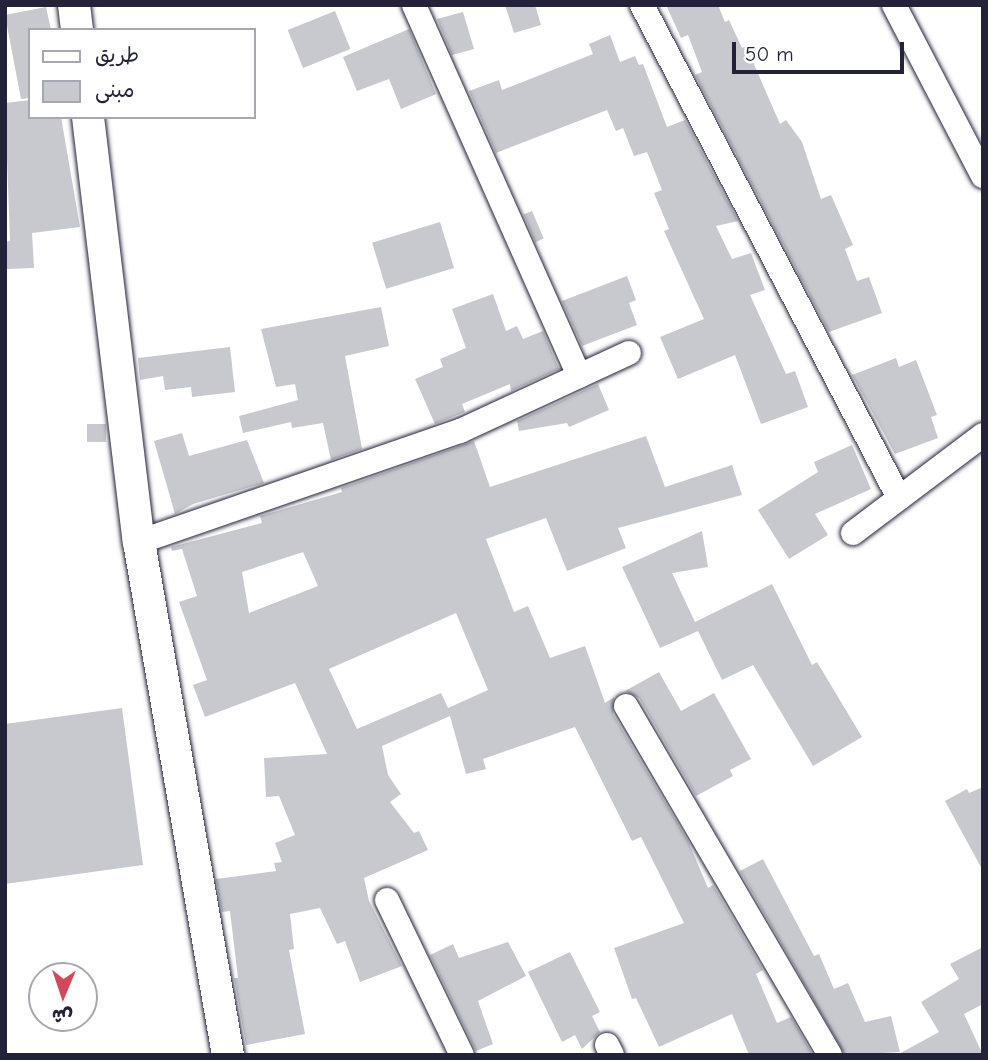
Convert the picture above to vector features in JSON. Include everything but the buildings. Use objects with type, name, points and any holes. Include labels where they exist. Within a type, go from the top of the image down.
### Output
[{"type":"street","points":[[74,5],[77,28]]},
{"type":"street","points":[[414,5],[579,376]]},
{"type":"street","points":[[642,5],[899,498]]},
{"type":"street","points":[[894,5],[983,176]]},
{"type":"street","points":[[88,119],[139,542],[228,1055]]},
{"type":"street","points":[[139,542],[460,431],[629,353]]},
{"type":"street","points":[[853,533],[983,435]]},
{"type":"street","points":[[626,706],[830,1055]]},
{"type":"street","points":[[387,900],[462,1055]]}]
